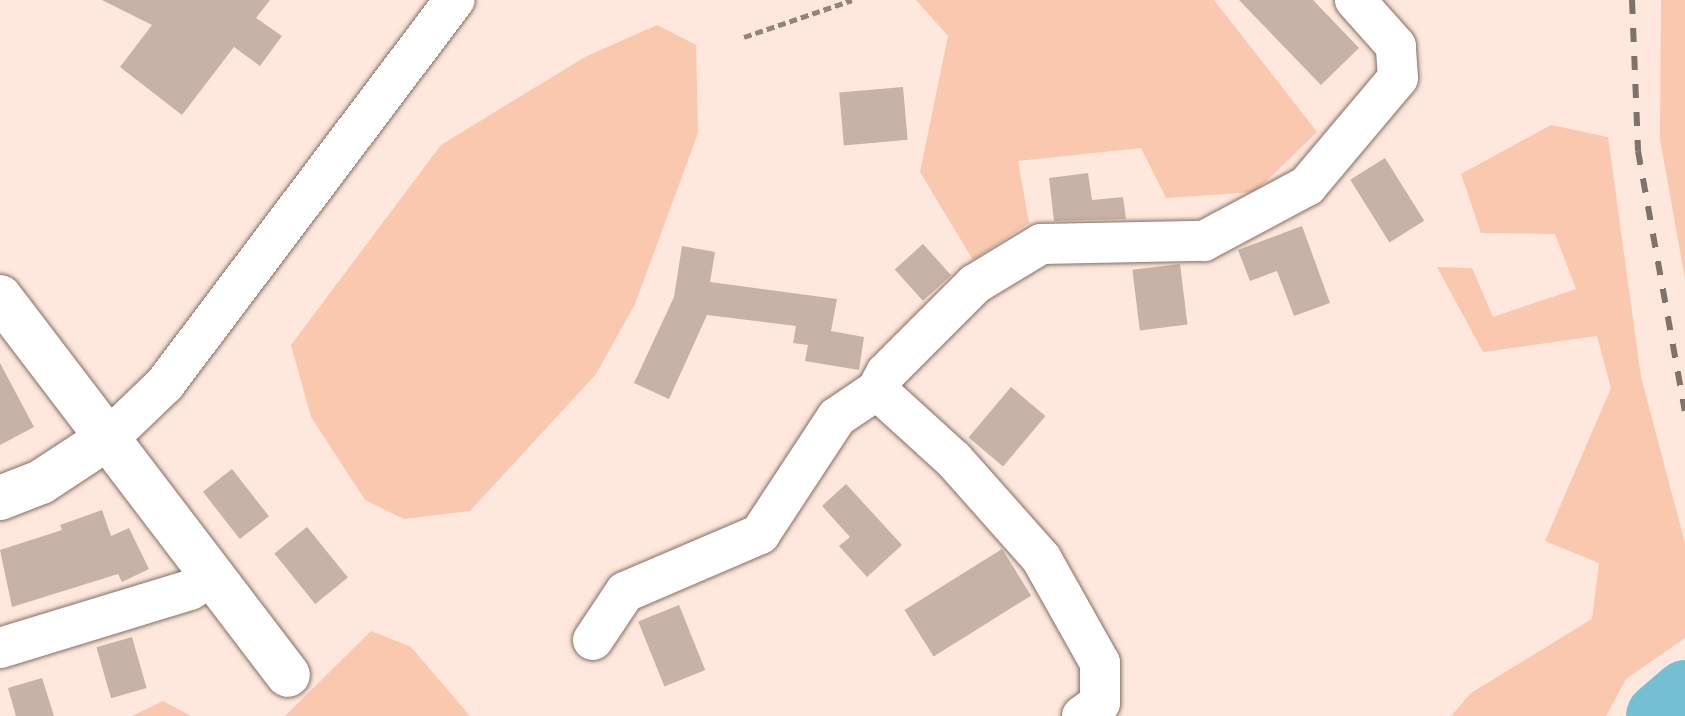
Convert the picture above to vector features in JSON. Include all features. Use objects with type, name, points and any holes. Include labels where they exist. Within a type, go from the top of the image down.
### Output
[{"type":"street","points":[[593,640],[625,592],[760,534],[837,417],[877,390],[886,373],[975,284],[1041,244],[1204,241],[1307,186],[1398,78],[1396,46],[1355,0]]},
{"type":"street","points":[[0,498],[41,482],[111,436],[165,384],[443,4]]},
{"type":"street","points":[[3,305],[111,436],[288,675]]},
{"type":"street","points":[[877,390],[954,460],[1041,558],[1100,663],[1100,703],[1082,716]]},
{"type":"street","points":[[0,648],[190,590],[213,575]]},
{"type":"path","points":[[744,37],[852,0]]},
{"type":"shaded area","points":[[916,0],[1214,0],[1317,132],[1255,192],[1166,198],[1141,148],[1018,161],[1029,223],[973,260],[920,172],[948,36]]},
{"type":"shaded area","points":[[1661,0],[1685,0],[1685,279],[1660,139]]},
{"type":"shaded area","points":[[657,25],[696,45],[698,133],[635,304],[596,374],[470,511],[404,519],[365,500],[311,417],[291,345],[441,145],[585,57]]},
{"type":"shaded area","points":[[1551,125],[1608,137],[1641,377],[1685,543],[1685,638],[1626,679],[1606,716],[1451,716],[1471,693],[1592,619],[1599,563],[1545,541],[1611,388],[1597,336],[1483,352],[1437,267],[1472,268],[1493,317],[1576,289],[1555,234],[1481,233],[1461,174]]},
{"type":"shaded area","points":[[371,631],[411,647],[470,716],[285,716]]},
{"type":"shaded area","points":[[163,701],[191,716],[132,716]]},
{"type":"building","points":[[102,0],[270,0],[256,18],[282,36],[260,66],[234,47],[182,115],[120,67],[152,25]]},
{"type":"building","points":[[1239,0],[1313,0],[1359,48],[1321,85]]},
{"type":"building","points":[[903,87],[908,140],[844,145],[839,93]]},
{"type":"building","points":[[1385,158],[1424,221],[1389,242],[1350,180]]},
{"type":"building","points":[[1088,173],[1092,200],[1123,197],[1126,219],[1054,221],[1049,178]]},
{"type":"building","points":[[1302,226],[1330,303],[1294,316],[1277,271],[1250,281],[1238,250]]},
{"type":"building","points":[[923,244],[951,275],[923,301],[895,269]]},
{"type":"building","points":[[682,246],[715,252],[710,282],[837,299],[831,331],[864,337],[859,370],[805,361],[808,345],[793,343],[796,326],[707,315],[669,399],[634,383],[674,297]]},
{"type":"building","points":[[1180,264],[1187,325],[1140,330],[1132,270]]},
{"type":"building","points":[[0,363],[34,427],[0,445]]},
{"type":"building","points":[[1011,387],[1045,416],[1003,466],[969,438]]},
{"type":"building","points":[[232,469],[269,516],[240,539],[203,492]]},
{"type":"building","points":[[846,484],[902,545],[867,577],[839,546],[850,537],[822,506]]},
{"type":"building","points":[[102,510],[111,536],[129,528],[149,569],[122,582],[118,574],[12,607],[0,550],[62,530],[60,525]]},
{"type":"building","points":[[307,527],[348,578],[315,604],[274,553]]},
{"type":"building","points":[[1002,549],[1031,596],[934,657],[904,610]]},
{"type":"building","points":[[679,605],[705,670],[664,686],[638,621]]},
{"type":"building","points":[[132,637],[147,688],[111,698],[96,647]]},
{"type":"building","points":[[42,678],[54,716],[16,716],[8,688]]},
{"type":"waterway","points":[[1659,716],[1685,693]]},
{"type":"railway","points":[[1632,0],[1638,151],[1685,411]]}]
